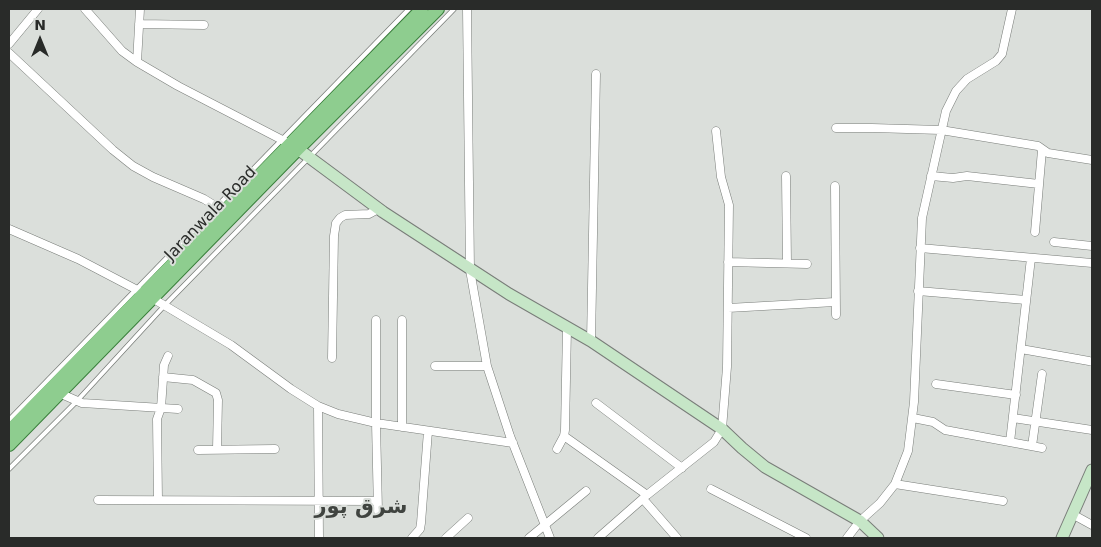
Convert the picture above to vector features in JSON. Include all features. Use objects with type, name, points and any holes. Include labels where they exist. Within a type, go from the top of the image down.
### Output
[{"type":"main road","name":"Jaranwala Road","points":[[9,431],[422,9]]},
{"type":"main road","name":"Jaranwala Road","points":[[290,144],[438,9]]},
{"type":"main road","name":"Jaranwala Road","points":[[9,445],[59,393],[144,293]]},
{"type":"street","points":[[9,44],[38,9]]},
{"type":"street","points":[[137,62],[140,9]]},
{"type":"street","points":[[467,9],[470,270],[487,366],[513,443],[550,538]]},
{"type":"street","points":[[847,538],[860,521],[880,503],[894,484],[908,451],[913,418],[922,218],[946,111],[956,91],[967,79],[996,61],[1002,54],[1012,9]]},
{"type":"street","points":[[88,11],[122,51],[137,62],[178,86],[290,144],[378,209],[470,270],[591,341],[722,429],[765,467],[860,521],[878,538]]},
{"type":"street","points":[[139,24],[204,25]]},
{"type":"street","points":[[9,53],[113,150],[133,166],[217,207]]},
{"type":"street","points":[[591,341],[596,74]]},
{"type":"street","points":[[836,128],[941,130],[1038,146],[1048,153],[1092,160]]},
{"type":"street","points":[[598,538],[645,497],[714,442],[722,429],[727,367],[729,205],[721,177],[716,131]]},
{"type":"street","points":[[1035,232],[1042,150]]},
{"type":"street","points":[[786,176],[787,263]]},
{"type":"street","points":[[931,176],[953,178],[967,176],[1038,184]]},
{"type":"street","points":[[834,186],[836,315]]},
{"type":"street","points":[[332,358],[334,236],[336,223],[344,216],[359,216],[378,209]]},
{"type":"street","points":[[9,230],[78,259],[144,293],[230,345],[290,389],[318,406],[338,414],[376,423],[513,443]]},
{"type":"street","points":[[1054,242],[1092,246]]},
{"type":"street","points":[[920,248],[1092,263]]},
{"type":"street","points":[[1010,442],[1031,258]]},
{"type":"street","points":[[728,262],[807,264]]},
{"type":"street","points":[[918,291],[1026,300]]},
{"type":"street","points":[[728,308],[835,302]]},
{"type":"street","points":[[376,320],[378,511]]},
{"type":"street","points":[[402,320],[402,427]]},
{"type":"street","points":[[557,449],[564,436],[567,328]]},
{"type":"street","points":[[1021,349],[1089,360]]},
{"type":"street","points":[[158,500],[157,419],[161,408],[164,365],[168,356]]},
{"type":"street","points":[[435,366],[487,366]]},
{"type":"street","points":[[1032,446],[1042,374]]},
{"type":"street","points":[[163,377],[193,380],[216,393],[218,400],[216,449]]},
{"type":"street","points":[[936,384],[1016,395]]},
{"type":"street","points":[[59,393],[82,404],[178,409]]},
{"type":"street","points":[[596,403],[682,468]]},
{"type":"street","points":[[318,406],[319,538]]},
{"type":"street","points":[[913,418],[933,422],[945,430],[1042,448]]},
{"type":"street","points":[[1013,418],[1092,430]]},
{"type":"street","points":[[412,538],[420,529],[421,523],[428,431]]},
{"type":"street","points":[[564,436],[645,497],[678,538]]},
{"type":"street","points":[[198,450],[275,449]]},
{"type":"street","points":[[1062,538],[1092,470]]},
{"type":"street","points":[[894,484],[1003,501]]},
{"type":"street","points":[[711,489],[806,538]]},
{"type":"street","points":[[530,538],[586,491]]},
{"type":"street","points":[[98,500],[377,501]]},
{"type":"street","points":[[1072,514],[1092,525]]},
{"type":"street","points":[[446,538],[468,518]]},
{"type":"lane","points":[[9,420],[144,293],[217,207],[290,144],[409,9]]},
{"type":"lane","points":[[9,468],[76,402],[165,305],[454,9]]},
{"type":"district","name":"شرق پور","points":[[361,508]]}]
